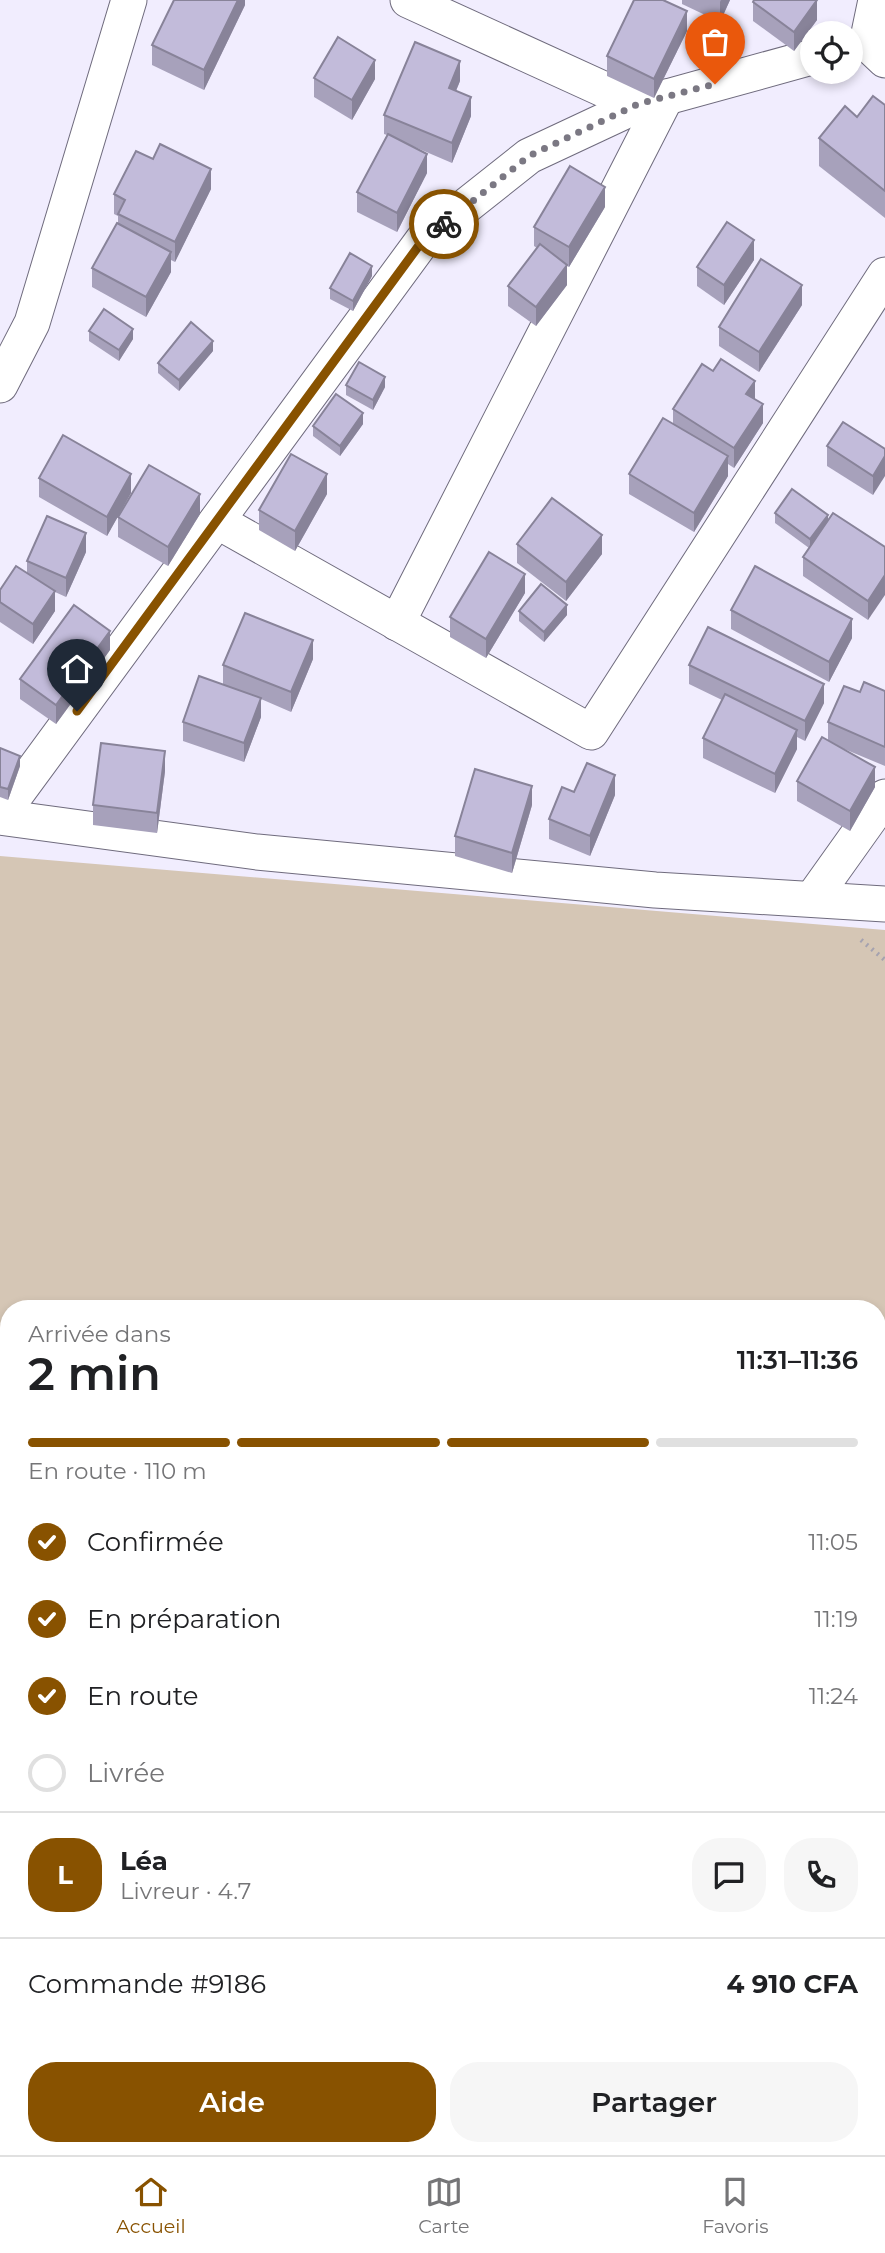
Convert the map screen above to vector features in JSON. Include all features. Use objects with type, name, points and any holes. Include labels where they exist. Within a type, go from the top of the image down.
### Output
[{"type":"street","points":[[0,385],[32,323],[129,0]]},
{"type":"street","points":[[408,0],[652,101]]},
{"type":"street","points":[[872,47],[876,0]]},
{"type":"street","points":[[800,60],[652,101],[529,156],[423,240],[0,817],[271,854],[655,890],[885,904]]},
{"type":"street","points":[[397,623],[652,101]]},
{"type":"street","points":[[217,521],[591,732],[885,275]]},
{"type":"street","points":[[813,898],[885,797]]},
{"type":"shaded area","points":[[0,856],[885,930],[885,1300],[0,1300]]},
{"type":"building","points":[[174,0],[238,0],[204,70],[152,45]]},
{"type":"building","points":[[634,0],[663,0],[687,11],[654,79],[607,56]]},
{"type":"building","points":[[754,0],[817,0],[794,32],[753,2]]},
{"type":"building","points":[[338,37],[375,60],[352,100],[314,78]]},
{"type":"building","points":[[415,42],[460,61],[449,88],[471,97],[452,143],[384,115]]},
{"type":"building","points":[[873,96],[885,105],[885,191],[819,138],[845,106],[857,117]]},
{"type":"building","points":[[388,134],[427,154],[397,213],[357,192]]},
{"type":"building","points":[[160,144],[211,169],[175,242],[118,214],[125,200],[114,194],[136,151],[153,159]]},
{"type":"building","points":[[570,166],[605,187],[569,247],[534,227]]},
{"type":"building","points":[[727,222],[754,240],[724,285],[697,267]]},
{"type":"building","points":[[117,223],[171,252],[146,297],[92,268]]},
{"type":"building","points":[[540,244],[567,265],[536,307],[508,286]]},
{"type":"building","points":[[350,253],[372,266],[353,301],[330,288]]},
{"type":"building","points":[[761,259],[802,285],[759,352],[719,327]]},
{"type":"building","points":[[104,309],[133,329],[119,350],[89,331]]},
{"type":"building","points":[[191,322],[213,341],[179,380],[158,363]]},
{"type":"building","points":[[721,359],[755,381],[746,394],[763,404],[734,448],[673,409],[702,364],[713,371]]},
{"type":"building","points":[[359,362],[385,377],[373,400],[346,385]]},
{"type":"building","points":[[336,394],[363,413],[340,446],[313,426]]},
{"type":"building","points":[[663,418],[728,456],[694,513],[629,474]]},
{"type":"building","points":[[843,422],[885,449],[885,456],[873,476],[827,446]]},
{"type":"building","points":[[63,435],[131,474],[107,517],[39,478]]},
{"type":"building","points":[[291,454],[327,474],[295,531],[259,510]]},
{"type":"building","points":[[149,465],[200,494],[168,547],[118,517]]},
{"type":"building","points":[[792,489],[828,515],[810,539],[775,513]]},
{"type":"building","points":[[552,498],[602,535],[566,582],[517,544]]},
{"type":"building","points":[[833,513],[885,547],[885,575],[868,601],[803,557]]},
{"type":"building","points":[[47,516],[86,533],[66,578],[27,561]]},
{"type":"building","points":[[489,552],[525,574],[486,639],[450,617]]},
{"type":"building","points":[[16,566],[55,591],[33,624],[0,602],[0,590]]},
{"type":"building","points":[[755,566],[852,619],[829,662],[731,610]]},
{"type":"building","points":[[541,584],[567,605],[544,632],[519,611]]},
{"type":"building","points":[[74,605],[110,631],[56,705],[20,679]]},
{"type":"building","points":[[245,613],[313,640],[291,692],[223,665]]},
{"type":"building","points":[[708,627],[824,684],[805,721],[689,665]]},
{"type":"building","points":[[199,676],[261,698],[244,743],[183,722]]},
{"type":"building","points":[[864,682],[885,691],[885,747],[828,722],[844,686],[860,692]]},
{"type":"building","points":[[725,694],[797,730],[775,774],[703,738]]},
{"type":"building","points":[[822,737],[875,767],[850,811],[797,781]]},
{"type":"building","points":[[101,743],[165,751],[157,813],[93,805]]},
{"type":"building","points":[[0,748],[20,756],[8,789],[0,787]]},
{"type":"building","points":[[587,763],[615,775],[590,836],[549,819],[562,787],[574,792]]},
{"type":"building","points":[[475,769],[532,786],[512,853],[455,836]]},
{"type":"way so far","points":[[444,224],[529,156],[638,104],[715,84]]},
{"type":"route","points":[[77,711],[423,240],[444,224]]}]
